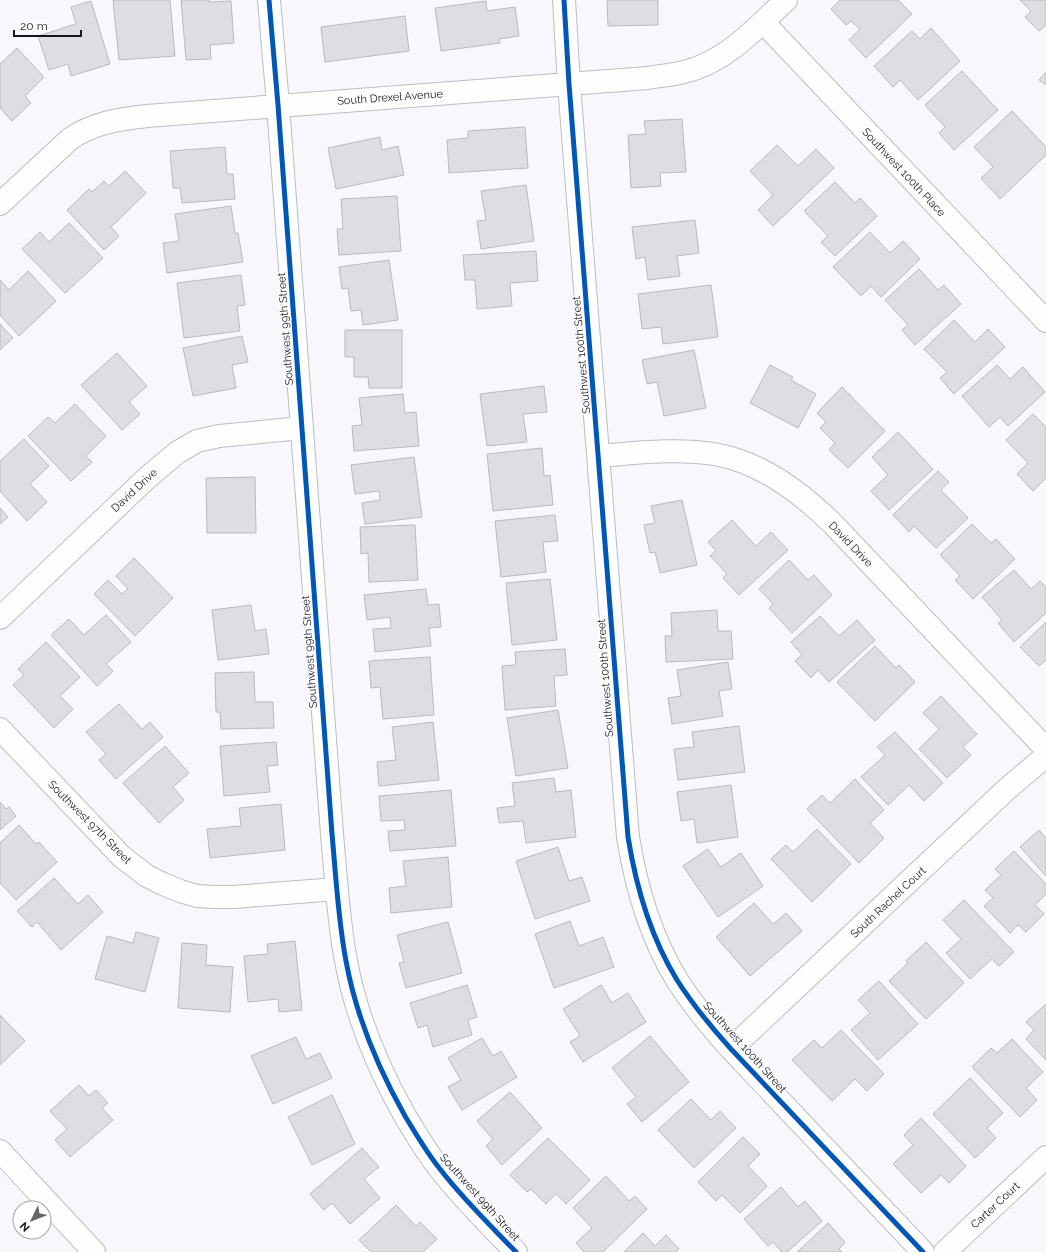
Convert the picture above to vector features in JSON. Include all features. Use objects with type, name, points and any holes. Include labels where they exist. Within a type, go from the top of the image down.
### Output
[{"type":"street","name":"Southwest 99th Street","points":[[269,0],[337,889],[342,934],[352,991],[379,1067],[411,1126],[440,1169],[461,1194],[516,1252]]},
{"type":"street","name":"Southwest 100th Street","points":[[564,0],[569,84],[628,837],[640,894],[647,917],[669,966],[688,997],[702,1016],[731,1050],[923,1252]]},
{"type":"street","name":"South Drexel Avenue","points":[[0,204],[70,139],[80,132],[106,122],[123,118],[648,78],[684,72],[706,64],[723,55],[737,45],[786,0]]},
{"type":"street","name":"Southwest 100th Place","points":[[763,22],[1046,321]]},
{"type":"street","name":"David Drive","points":[[0,618],[148,477],[178,452],[197,441],[220,436],[302,428]]},
{"type":"street","name":"David Drive","points":[[599,456],[650,452],[697,452],[715,454],[755,467],[791,488],[804,497],[833,524],[1046,749]]},
{"type":"street","name":"Southwest 97th Street","points":[[0,729],[122,857],[147,876],[180,891],[197,896],[233,897],[337,889]]},
{"type":"street","name":"South Rachel Court","points":[[731,1050],[1007,790],[1046,756]]},
{"type":"street","points":[[0,1151],[94,1252]]},
{"type":"street","name":"Carter Court","points":[[945,1252],[1046,1157]]},
{"type":"building","points":[[113,0],[170,0],[175,56],[119,60]]},
{"type":"building","points":[[181,0],[209,0],[209,2],[231,1],[234,43],[210,45],[211,59],[186,60]]},
{"type":"building","points":[[607,0],[658,0],[658,25],[608,26]]},
{"type":"building","points":[[840,0],[898,0],[912,14],[866,58],[849,40],[860,29],[851,21],[846,25],[831,9]]},
{"type":"building","points":[[1020,0],[1046,0],[1046,25],[1039,31],[1025,17],[1031,11]]},
{"type":"building","points":[[91,1],[110,64],[71,76],[68,64],[49,70],[38,36],[76,24],[71,7]]},
{"type":"building","points":[[486,1],[487,11],[515,7],[519,36],[499,39],[500,43],[441,51],[435,8]]},
{"type":"building","points":[[405,16],[409,51],[325,62],[321,27]]},
{"type":"building","points":[[931,28],[960,61],[918,100],[900,80],[893,87],[874,66],[912,31],[920,39]]},
{"type":"building","points":[[17,48],[44,77],[25,96],[31,103],[12,121],[0,108],[0,64]]},
{"type":"building","points":[[962,71],[998,110],[954,150],[939,133],[945,127],[925,105]]},
{"type":"building","points":[[1046,72],[1046,85],[1039,80]]},
{"type":"building","points":[[1012,111],[1046,147],[1046,155],[1000,199],[981,178],[993,167],[974,147]]},
{"type":"building","points":[[682,119],[686,172],[660,173],[661,186],[631,188],[628,135],[646,134],[644,121]]},
{"type":"building","points":[[525,127],[528,168],[449,173],[447,140],[468,138],[468,131]]},
{"type":"building","points":[[380,137],[382,150],[398,146],[404,175],[336,189],[328,148]]},
{"type":"building","points":[[777,145],[798,166],[816,149],[834,168],[773,226],[758,210],[773,195],[750,171]]},
{"type":"building","points":[[225,147],[227,174],[233,174],[235,199],[182,203],[180,188],[173,188],[170,151]]},
{"type":"building","points":[[125,171],[146,193],[111,227],[119,236],[104,250],[67,210],[89,189],[92,192],[104,181],[109,186]]},
{"type":"building","points":[[835,182],[855,203],[860,198],[877,216],[835,256],[821,242],[828,236],[804,211]]},
{"type":"building","points":[[526,185],[534,241],[481,249],[477,221],[486,220],[481,191]]},
{"type":"building","points":[[397,196],[401,251],[339,255],[337,229],[343,229],[341,199]]},
{"type":"building","points":[[231,206],[235,233],[238,233],[243,262],[167,273],[163,243],[179,241],[175,214]]},
{"type":"building","points":[[695,220],[699,253],[677,256],[680,276],[648,280],[645,257],[636,259],[632,227]]},
{"type":"building","points":[[69,223],[103,258],[65,293],[22,249],[40,232],[49,242]]},
{"type":"building","points":[[870,232],[890,253],[903,241],[920,259],[881,297],[871,286],[861,296],[833,267]]},
{"type":"building","points":[[536,251],[538,281],[510,283],[512,306],[477,309],[475,280],[465,280],[463,255]]},
{"type":"building","points":[[389,260],[398,320],[363,325],[361,310],[351,311],[348,288],[342,289],[339,267]]},
{"type":"building","points":[[919,269],[938,290],[944,285],[961,304],[915,345],[902,330],[908,325],[885,300]]},
{"type":"building","points":[[28,271],[56,301],[19,336],[0,315],[0,280],[9,290]]},
{"type":"building","points":[[241,275],[245,305],[237,306],[240,331],[184,338],[177,283]]},
{"type":"building","points":[[711,285],[718,337],[663,344],[661,327],[642,329],[638,294]]},
{"type":"building","points":[[954,320],[975,342],[988,329],[1005,347],[954,394],[940,378],[947,372],[924,349]]},
{"type":"building","points":[[0,324],[13,338],[0,350]]},
{"type":"building","points":[[345,330],[402,330],[402,388],[369,388],[368,377],[354,377],[354,357],[345,357]]},
{"type":"building","points":[[242,336],[248,362],[232,365],[236,388],[193,396],[183,348]]},
{"type":"building","points":[[694,350],[706,408],[664,416],[657,382],[647,384],[642,360]]},
{"type":"building","points":[[117,353],[147,386],[129,402],[140,414],[122,430],[81,385]]},
{"type":"building","points":[[770,365],[793,377],[791,380],[816,394],[798,428],[750,403]]},
{"type":"building","points":[[997,365],[1010,379],[1023,367],[1045,392],[1008,426],[1000,417],[989,427],[962,396]]},
{"type":"building","points":[[544,386],[547,412],[523,414],[527,442],[487,446],[480,394]]},
{"type":"building","points":[[842,387],[885,431],[848,468],[829,450],[835,443],[820,428],[826,422],[817,413]]},
{"type":"building","points":[[403,394],[405,413],[416,412],[419,446],[354,451],[352,426],[362,425],[359,398]]},
{"type":"building","points":[[75,404],[106,436],[86,456],[92,462],[71,481],[28,436],[48,417],[55,423]]},
{"type":"building","points":[[1033,414],[1046,427],[1046,478],[1033,491],[1017,474],[1028,463],[1006,440]]},
{"type":"building","points":[[898,432],[933,469],[889,510],[871,491],[888,475],[872,457]]},
{"type":"building","points":[[24,439],[49,466],[30,484],[47,502],[27,521],[0,491],[0,461]]},
{"type":"building","points":[[542,448],[544,476],[550,475],[553,505],[493,511],[487,454]]},
{"type":"building","points":[[414,457],[422,517],[365,524],[362,503],[380,500],[379,491],[355,494],[351,465]]},
{"type":"building","points":[[938,471],[949,482],[941,490],[968,518],[936,548],[914,526],[909,532],[893,515]]},
{"type":"building","points":[[255,477],[256,533],[207,533],[206,478]]},
{"type":"building","points":[[682,500],[697,565],[660,573],[655,552],[650,553],[644,525],[655,523],[651,506]]},
{"type":"building","points":[[0,508],[8,517],[0,524]]},
{"type":"building","points":[[555,515],[558,541],[543,542],[546,572],[501,577],[495,521]]},
{"type":"building","points":[[732,520],[756,546],[771,532],[788,550],[739,595],[723,578],[727,574],[710,556],[716,551],[708,542]]},
{"type":"building","points":[[972,524],[991,543],[996,539],[1015,559],[973,599],[955,580],[960,576],[940,555]]},
{"type":"building","points":[[415,525],[418,580],[369,582],[368,553],[361,554],[360,527]]},
{"type":"building","points":[[134,558],[173,598],[135,636],[94,594],[108,580],[122,594],[128,589],[116,576]]},
{"type":"building","points":[[789,560],[808,580],[814,575],[832,595],[792,633],[769,608],[773,604],[759,589]]},
{"type":"building","points":[[1014,570],[1031,589],[1040,581],[1046,587],[1046,613],[1014,642],[998,623],[1002,620],[982,597]]},
{"type":"building","points":[[550,579],[557,640],[512,645],[506,583]]},
{"type":"building","points":[[426,589],[428,605],[439,604],[441,627],[429,628],[431,646],[375,652],[373,629],[391,628],[390,617],[367,620],[364,595]]},
{"type":"building","points":[[251,605],[255,631],[266,629],[269,654],[218,660],[212,610]]},
{"type":"building","points":[[717,610],[718,631],[731,631],[733,659],[666,662],[665,636],[672,636],[671,613]]},
{"type":"building","points":[[106,615],[131,642],[106,664],[113,671],[97,686],[51,635],[69,619],[84,635]]},
{"type":"building","points":[[820,616],[839,636],[857,620],[875,640],[829,682],[818,670],[811,678],[795,661],[802,655],[791,642]]},
{"type":"building","points":[[1046,622],[1046,660],[1039,666],[1020,647]]},
{"type":"building","points":[[46,642],[80,677],[60,696],[73,709],[54,728],[13,685],[24,675],[18,669]]},
{"type":"building","points":[[875,646],[896,668],[899,665],[915,682],[875,721],[837,682]]},
{"type":"building","points":[[565,649],[567,675],[554,676],[556,706],[505,710],[502,666],[516,665],[515,652]]},
{"type":"building","points":[[430,657],[434,715],[383,719],[380,687],[371,688],[369,661]]},
{"type":"building","points":[[728,662],[732,689],[719,691],[723,716],[672,724],[668,698],[681,696],[677,670]]},
{"type":"building","points":[[254,672],[255,702],[273,702],[274,728],[221,729],[220,712],[216,712],[215,673]]},
{"type":"building","points":[[941,696],[977,734],[963,747],[971,755],[947,778],[919,749],[939,729],[923,713]]},
{"type":"building","points":[[119,704],[142,729],[150,722],[163,737],[116,779],[99,760],[106,754],[86,732]]},
{"type":"building","points":[[558,710],[568,768],[516,776],[507,718]]},
{"type":"building","points":[[433,722],[439,780],[379,786],[377,762],[396,760],[392,727]]},
{"type":"building","points":[[739,726],[745,772],[678,780],[674,749],[694,747],[692,732]]},
{"type":"building","points":[[895,732],[943,783],[924,801],[909,785],[888,805],[861,777],[885,755],[877,747]]},
{"type":"building","points":[[276,742],[278,765],[267,766],[270,792],[224,796],[220,746]]},
{"type":"building","points":[[165,746],[189,773],[173,787],[184,800],[159,823],[123,783]]},
{"type":"building","points":[[554,778],[556,792],[571,790],[576,837],[526,843],[523,821],[499,823],[497,808],[515,806],[512,783]]},
{"type":"building","points":[[855,779],[884,810],[870,823],[884,838],[859,863],[807,809],[822,795],[830,803]]},
{"type":"building","points":[[731,785],[738,837],[697,843],[694,819],[681,821],[677,792]]},
{"type":"building","points":[[451,790],[456,846],[390,851],[388,831],[405,830],[404,820],[381,821],[379,796]]},
{"type":"building","points":[[0,802],[6,809],[9,807],[16,816],[0,830]]},
{"type":"building","points":[[281,804],[285,850],[210,858],[207,829],[241,826],[239,808]]},
{"type":"building","points":[[19,825],[36,844],[39,842],[57,862],[16,900],[0,883],[0,843]]},
{"type":"building","points":[[817,829],[851,864],[812,902],[771,859],[786,845],[793,852]]},
{"type":"building","points":[[1039,830],[1046,838],[1046,876],[1020,847]]},
{"type":"building","points":[[558,847],[569,881],[582,877],[590,901],[535,919],[516,861]]},
{"type":"building","points":[[708,849],[721,867],[741,853],[763,886],[718,917],[683,866]]},
{"type":"building","points":[[1014,851],[1046,884],[1046,894],[1035,905],[1044,914],[1026,932],[1018,925],[1010,933],[984,906],[993,898],[985,890],[1001,875],[995,869]]},
{"type":"building","points":[[448,857],[452,907],[391,913],[389,888],[406,886],[403,861]]},
{"type":"building","points":[[54,878],[78,904],[88,895],[103,912],[61,950],[37,922],[32,927],[17,911]]},
{"type":"building","points":[[964,900],[1014,952],[999,966],[992,959],[970,979],[946,953],[961,939],[943,920]]},
{"type":"building","points":[[754,903],[773,924],[786,913],[802,931],[750,976],[716,937]]},
{"type":"building","points":[[570,921],[579,946],[603,937],[614,967],[554,988],[535,934]]},
{"type":"building","points":[[448,922],[462,973],[406,988],[399,963],[404,962],[397,935]]},
{"type":"building","points":[[136,932],[159,938],[145,992],[95,979],[107,936],[133,943]]},
{"type":"building","points":[[295,941],[302,1010],[279,1012],[278,999],[248,1002],[244,956],[268,954],[267,944]]},
{"type":"building","points":[[926,942],[964,983],[926,1019],[889,981],[908,963],[906,961]]},
{"type":"building","points":[[182,943],[207,945],[206,965],[233,967],[230,1012],[178,1008]]},
{"type":"building","points":[[879,981],[918,1024],[878,1060],[851,1030],[870,1013],[858,1000]]},
{"type":"building","points":[[467,985],[477,1017],[468,1020],[472,1035],[433,1047],[427,1025],[418,1028],[410,1003]]},
{"type":"building","points":[[601,985],[612,1003],[628,993],[646,1022],[583,1062],[570,1042],[580,1036],[563,1009]]},
{"type":"building","points":[[1046,1004],[1046,1060],[1026,1039],[1034,1030],[1026,1022]]},
{"type":"building","points":[[0,1015],[25,1041],[0,1065]]},
{"type":"building","points":[[841,1030],[884,1074],[867,1091],[855,1079],[832,1101],[792,1060],[814,1040],[822,1048]]},
{"type":"building","points":[[650,1036],[689,1082],[642,1122],[627,1104],[636,1097],[612,1068]]},
{"type":"building","points":[[296,1037],[306,1059],[320,1053],[332,1078],[273,1104],[251,1056]]},
{"type":"building","points":[[482,1038],[493,1056],[501,1051],[517,1077],[462,1110],[448,1087],[461,1080],[448,1058]]},
{"type":"building","points":[[1012,1039],[1043,1072],[1026,1088],[1037,1100],[1020,1117],[972,1067],[991,1048],[997,1053]]},
{"type":"building","points":[[970,1078],[1003,1113],[987,1128],[996,1138],[975,1158],[933,1114]]},
{"type":"building","points":[[79,1085],[89,1096],[96,1090],[108,1103],[102,1108],[113,1120],[70,1157],[55,1140],[67,1129],[50,1111]]},
{"type":"building","points":[[510,1092],[542,1128],[502,1165],[486,1146],[493,1139],[477,1121]]},
{"type":"building","points":[[332,1095],[355,1144],[312,1165],[288,1117]]},
{"type":"building","points":[[691,1099],[711,1120],[720,1111],[736,1128],[694,1168],[658,1130]]},
{"type":"building","points":[[921,1118],[966,1166],[949,1183],[941,1175],[921,1193],[893,1164],[913,1145],[904,1135]]},
{"type":"building","points":[[743,1137],[760,1154],[748,1166],[767,1186],[740,1213],[722,1195],[716,1201],[698,1182]]},
{"type":"building","points":[[548,1138],[590,1180],[566,1204],[556,1194],[546,1204],[531,1189],[527,1192],[510,1175]]},
{"type":"building","points":[[362,1148],[379,1167],[364,1179],[380,1198],[350,1224],[332,1203],[324,1210],[310,1194]]},
{"type":"building","points":[[606,1176],[629,1201],[635,1196],[647,1209],[603,1252],[584,1252],[576,1243],[592,1228],[573,1208]]},
{"type":"building","points":[[781,1187],[798,1207],[805,1201],[822,1221],[787,1252],[782,1252],[773,1242],[768,1246],[744,1219]]},
{"type":"building","points":[[396,1205],[416,1226],[420,1222],[437,1239],[423,1252],[371,1252],[359,1240]]},
{"type":"building","points":[[828,1223],[845,1242],[839,1249],[842,1252],[797,1252]]},
{"type":"building","points":[[643,1233],[655,1246],[666,1235],[679,1249],[676,1252],[624,1252]]},
{"type":"cycle path","points":[[269,0],[332,834],[339,914],[346,961],[356,1002],[369,1041],[395,1098],[405,1116],[422,1143],[449,1180],[477,1212],[516,1252]]},
{"type":"cycle path","points":[[564,0],[569,84],[628,837],[635,874],[645,911],[667,963],[683,989],[703,1016],[731,1049],[923,1252]]}]
